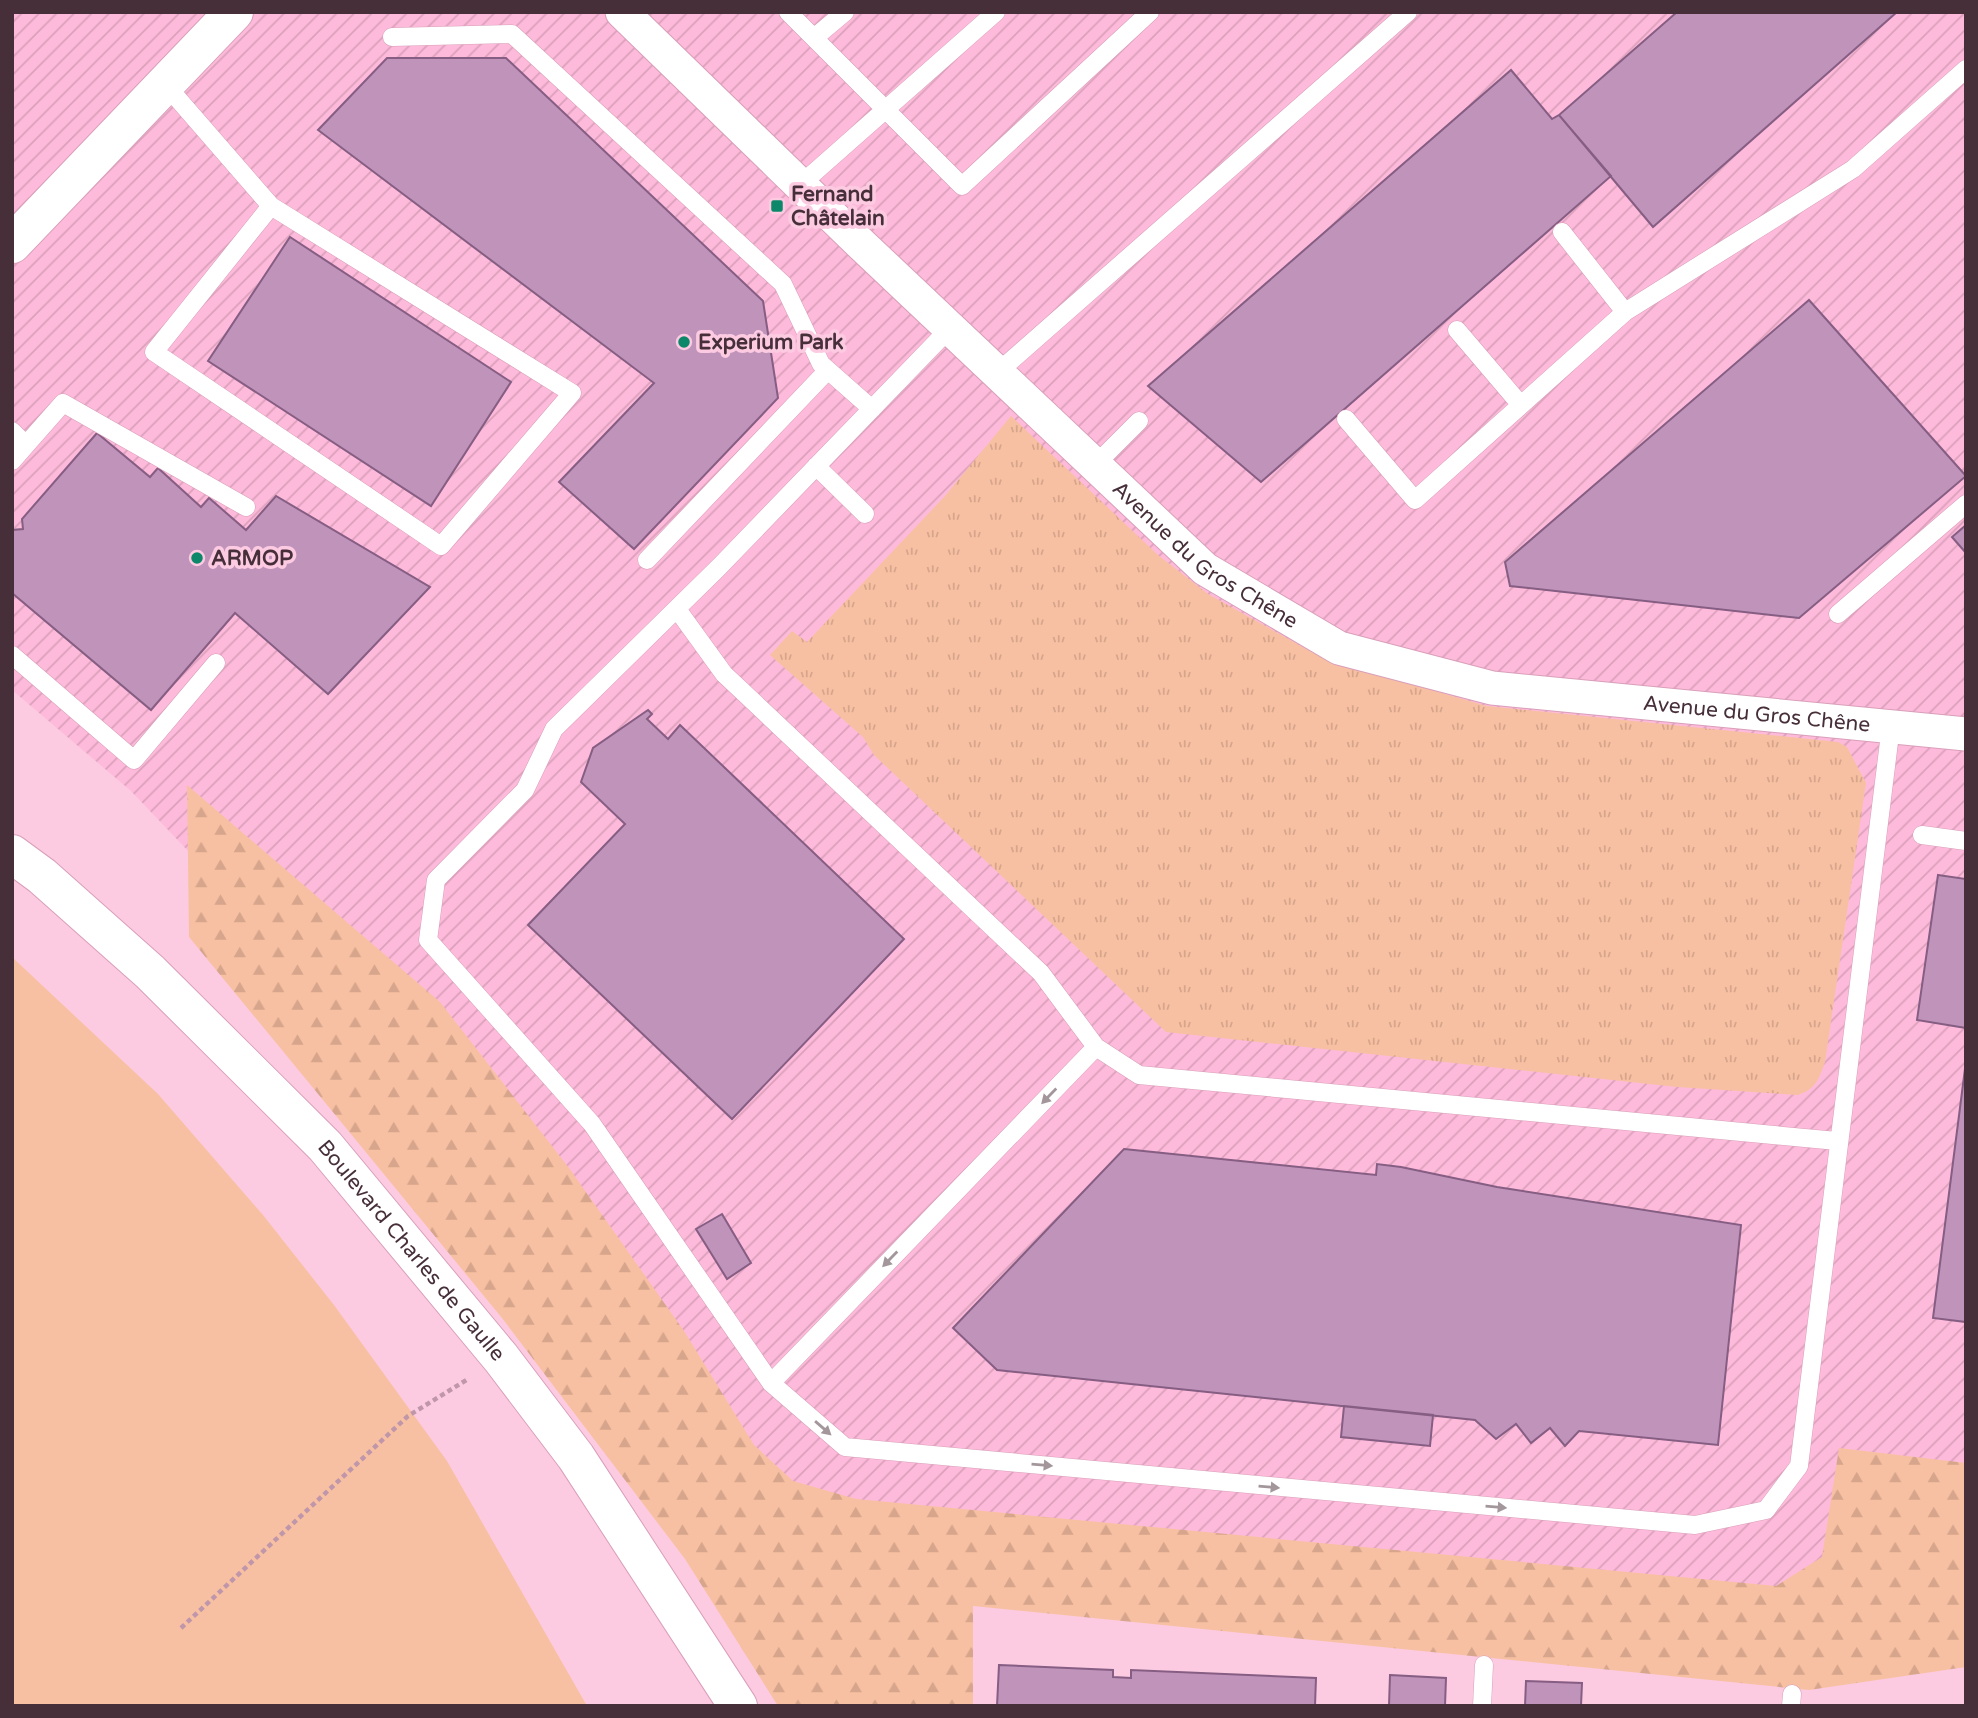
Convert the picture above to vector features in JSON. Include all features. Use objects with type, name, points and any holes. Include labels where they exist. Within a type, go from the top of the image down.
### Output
[{"type":"street","points":[[12,244],[234,12]]},
{"type":"street","name":"Avenue du Gros Chêne","points":[[622,12],[800,185],[1205,569],[1339,648],[1492,688],[1966,734]]},
{"type":"street","name":"Boulevard Charles de Gaulle","points":[[12,854],[43,876],[150,972],[325,1146],[502,1358],[576,1457],[738,1706]]},
{"type":"lane","points":[[788,12],[962,186],[1150,12]]},
{"type":"lane","points":[[814,38],[845,12]]},
{"type":"lane","points":[[800,185],[996,12]]},
{"type":"lane","points":[[998,372],[1408,12]]},
{"type":"lane","points":[[392,37],[512,33],[783,284],[821,364],[872,409]]},
{"type":"lane","points":[[1346,419],[1415,500],[1625,312],[1853,169],[1966,69]]},
{"type":"lane","points":[[165,84],[271,206],[572,393],[441,546],[154,352],[271,206]]},
{"type":"lane","points":[[1562,232],[1625,312]]},
{"type":"lane","points":[[951,327],[677,609],[554,729],[525,790],[436,880],[428,940],[592,1124],[772,1383],[845,1447],[1695,1525],[1766,1510],[1799,1466],[1837,1141],[1891,726]]},
{"type":"lane","points":[[1457,330],[1520,404]]},
{"type":"lane","points":[[647,560],[828,369]]},
{"type":"lane","points":[[12,461],[63,403],[246,507]]},
{"type":"lane","points":[[1096,464],[1139,421]]},
{"type":"lane","points":[[12,430],[26,445]]},
{"type":"lane","points":[[816,466],[864,514]]},
{"type":"lane","points":[[1838,614],[1966,504]]},
{"type":"lane","points":[[677,609],[724,674],[1041,973],[1096,1047],[1139,1075],[1837,1141]]},
{"type":"lane","points":[[12,655],[134,760],[216,663]]},
{"type":"lane","points":[[1922,835],[1966,841]]},
{"type":"lane","points":[[772,1383],[1096,1047]]},
{"type":"lane","points":[[1482,1706],[1484,1665]]},
{"type":"path","points":[[181,1628],[408,1416],[502,1358]]},
{"type":"shaded area","points":[[12,12],[1966,12],[1966,1667],[708,1579],[283,951],[131,791],[12,690]]},
{"type":"green space","points":[[1011,416],[1158,555],[1208,594],[1310,651],[1376,674],[1487,706],[1838,742],[1847,747],[1866,783],[1825,1062],[1813,1086],[1798,1095],[1677,1087],[1166,1032],[874,755],[863,737],[770,655],[792,631],[807,642],[945,496]]},
{"type":"green space","points":[[187,785],[440,1002],[569,1168],[684,1331],[754,1445],[793,1481],[856,1499],[1776,1586],[1822,1557],[1839,1448],[1966,1463],[1966,1667],[1809,1690],[973,1606],[973,1706],[778,1706],[685,1559],[502,1318],[189,937]]},
{"type":"green space","points":[[12,957],[158,1094],[263,1215],[334,1305],[447,1461],[587,1706],[12,1706]]},
{"type":"building","points":[[1677,12],[1897,12],[1653,227],[1559,115]]},
{"type":"building","name":"Experium Park","points":[[387,58],[506,58],[763,301],[778,398],[634,549],[559,482],[654,383],[318,130]]},
{"type":"building","points":[[1511,70],[1552,119],[1559,115],[1611,176],[1261,482],[1148,386]]},
{"type":"building","points":[[290,237],[511,382],[431,506],[208,361]]},
{"type":"building","points":[[1809,300],[1966,476],[1799,618],[1510,586],[1505,562]]},
{"type":"building","name":"ARMOP","points":[[97,433],[150,477],[158,468],[201,507],[209,498],[246,530],[276,496],[430,587],[328,694],[235,613],[151,710],[12,593],[12,530],[23,529],[22,519]]},
{"type":"building","points":[[1966,525],[1966,553],[1952,537]]},
{"type":"building","points":[[648,710],[652,714],[647,719],[668,739],[680,725],[904,939],[732,1119],[528,925],[625,824],[581,782],[593,748]]},
{"type":"building","points":[[1938,875],[1966,879],[1966,1028],[1917,1020]]},
{"type":"building","points":[[1966,1061],[1966,1322],[1933,1318]]},
{"type":"building","points":[[1124,1149],[1376,1175],[1377,1164],[1497,1187],[1741,1225],[1718,1445],[1579,1431],[1565,1446],[1550,1428],[1531,1443],[1516,1424],[1496,1439],[1475,1420],[997,1370],[953,1328]]},
{"type":"building","points":[[722,1214],[751,1263],[727,1279],[696,1229]]},
{"type":"building","points":[[1344,1406],[1433,1415],[1430,1446],[1341,1437]]},
{"type":"building","points":[[999,1665],[1113,1670],[1113,1677],[1131,1678],[1131,1670],[1316,1678],[1315,1706],[997,1706]]},
{"type":"building","points":[[1390,1675],[1446,1678],[1445,1706],[1389,1706]]},
{"type":"building","points":[[1526,1681],[1582,1683],[1581,1706],[1525,1706]]},
{"type":"place","name":"Fernand Châtelain","points":[[777,206]]},
{"type":"place","name":"Experium Park","points":[[684,342]]},
{"type":"place","name":"ARMOP","points":[[197,558]]}]
